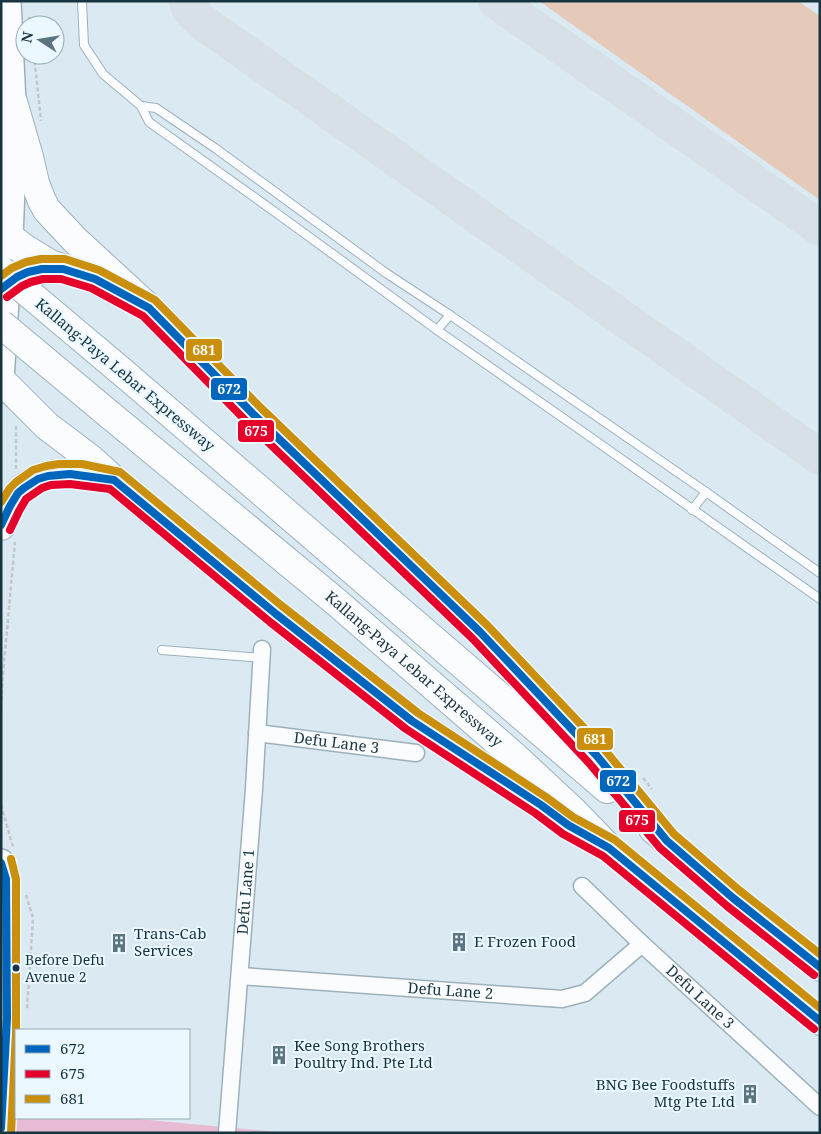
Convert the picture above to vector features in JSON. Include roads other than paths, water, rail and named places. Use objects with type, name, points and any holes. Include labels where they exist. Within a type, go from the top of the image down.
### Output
[{"type":"highway","points":[[13,102],[30,157],[35,183],[47,210],[75,240],[149,308],[254,415],[480,632],[597,756],[667,841]]},
{"type":"highway","points":[[6,234],[50,264],[95,279],[149,308]]},
{"type":"highway","points":[[3,282],[28,272],[42,269],[63,269]]},
{"type":"highway","name":"Kallang-Paya Lebar Expressway","points":[[3,282],[134,382],[733,898],[820,967]]},
{"type":"highway","name":"Kallang-Paya Lebar Expressway","points":[[1,324],[335,601],[514,756],[566,804],[609,848],[820,1021]]},
{"type":"highway","points":[[4,383],[47,426],[92,460],[276,614],[412,720],[568,825],[609,848]]},
{"type":"highway","points":[[8,533],[16,496],[34,480],[56,473],[82,474],[114,480]]},
{"type":"main road","points":[[4,383],[3,282],[13,164],[13,102],[8,1]]},
{"type":"main road","points":[[1,208],[7,187],[8,173],[13,164]]},
{"type":"main road","points":[[1,862],[6,879],[7,1018],[1,1133]]},
{"type":"street","name":"Defu Lane 1","points":[[226,1133],[240,976],[262,654]]},
{"type":"street","name":"Defu Lane 3","points":[[257,733],[416,753]]},
{"type":"street","name":"Defu Lane 3","points":[[582,886],[642,944],[820,1107]]},
{"type":"street","name":"Defu Lane 2","points":[[240,976],[562,999],[585,993],[642,944]]},
{"type":"lane","points":[[82,1],[84,45],[103,74],[141,106],[149,122],[437,330],[820,599]]},
{"type":"lane","points":[[141,106],[156,108],[215,148],[386,273],[450,315],[820,573]]},
{"type":"lane","points":[[205,162],[215,148]]},
{"type":"lane","points":[[437,330],[450,315]]},
{"type":"lane","points":[[692,510],[706,492]]},
{"type":"lane","points":[[162,650],[262,654]]},
{"type":"place","name":"E Frozen Food","points":[[459,942]]},
{"type":"place","name":"Trans-Cab Services","points":[[119,943]]},
{"type":"place","name":"Before Defu Avenue 2","points":[[16,968]]},
{"type":"place","name":"Kee Song Brothers Poultry Ind. Pte Ltd","points":[[279,1055]]},
{"type":"place","name":"BNG Bee Foodstuffs Mtg Pte Ltd","points":[[750,1094]]}]
